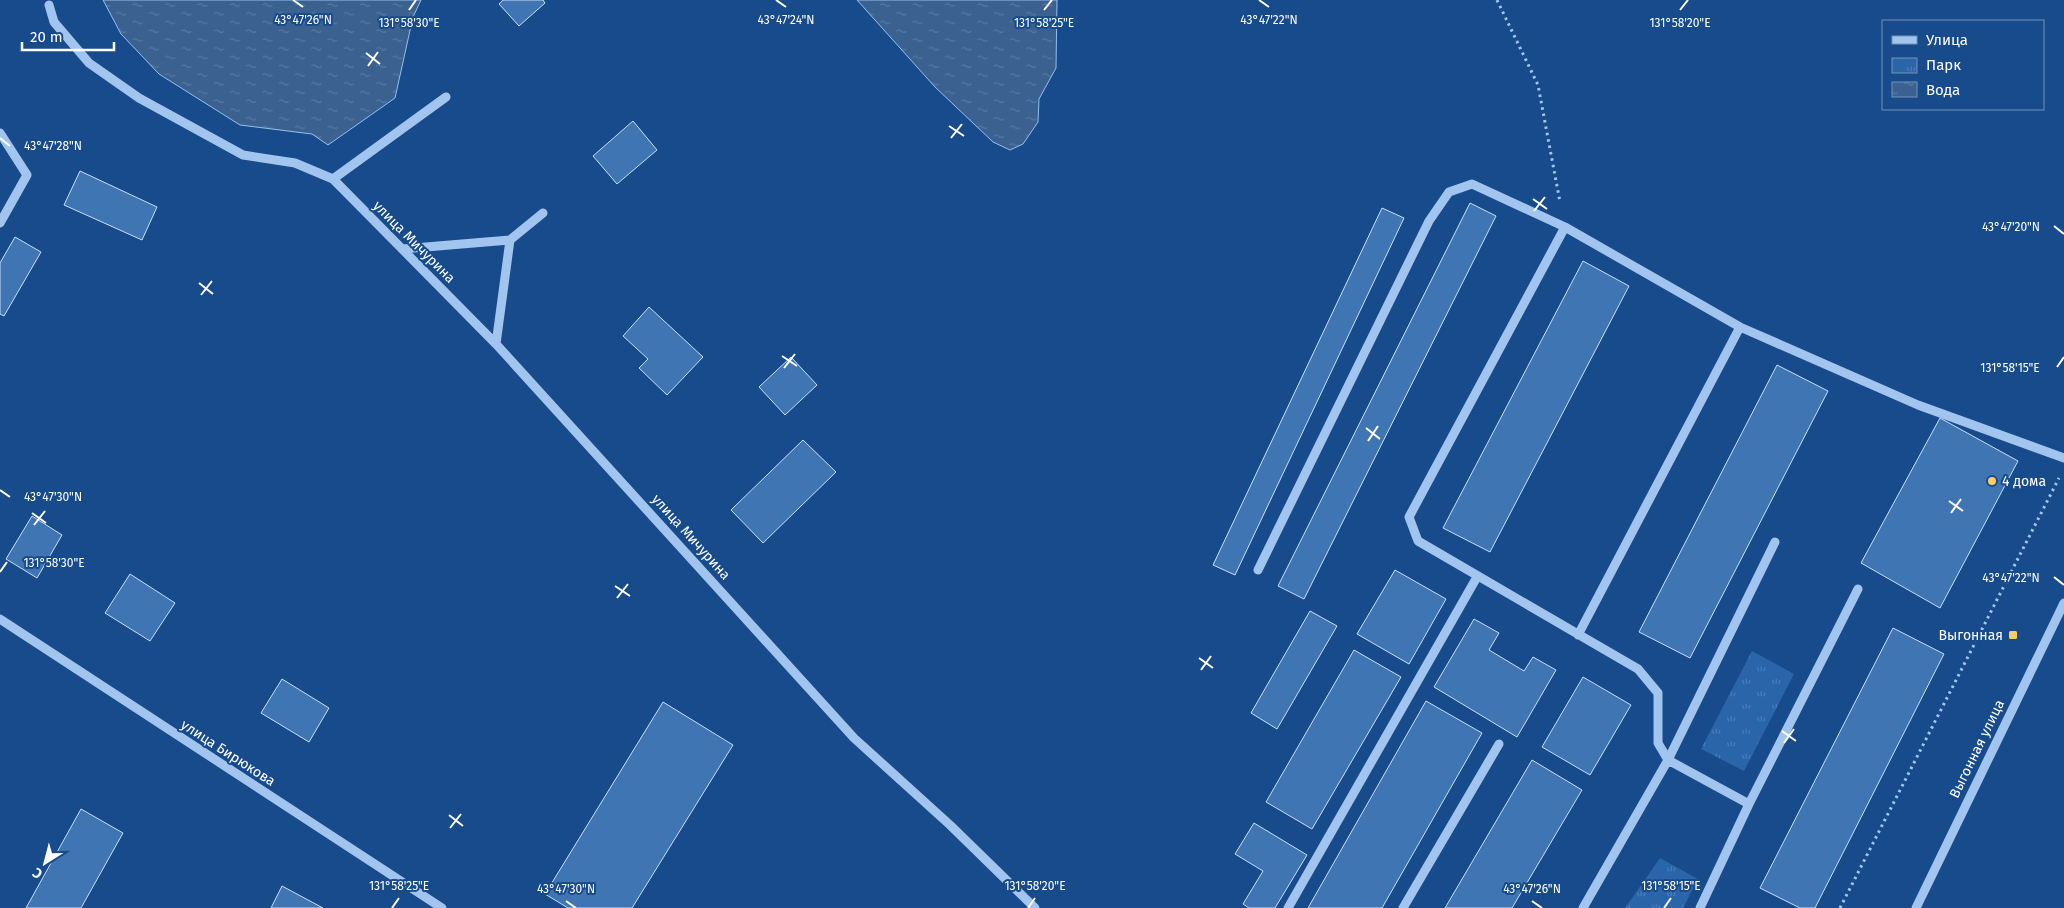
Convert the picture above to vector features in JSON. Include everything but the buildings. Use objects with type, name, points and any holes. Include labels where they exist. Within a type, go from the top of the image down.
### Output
[{"type":"street","points":[[49,6],[54,22],[89,63],[139,98],[243,154],[295,163],[333,180],[446,96]]},
{"type":"street","points":[[0,134],[27,175],[0,223]]},
{"type":"street","name":"улица Мичурина","points":[[333,180],[496,344],[854,738],[950,825],[1035,908]]},
{"type":"street","points":[[1258,570],[1428,221],[1449,192],[1472,184],[1565,227],[1740,327],[1918,405],[2064,458]]},
{"type":"street","points":[[402,249],[510,240],[543,212]]},
{"type":"street","points":[[1565,227],[1409,516],[1418,541],[1638,669],[1658,693],[1658,743],[1668,760],[1749,804]]},
{"type":"street","points":[[496,344],[510,240]]},
{"type":"street","points":[[1578,635],[1740,327]]},
{"type":"street","points":[[1583,908],[1668,760],[1774,542]]},
{"type":"street","points":[[1288,908],[1477,577]]},
{"type":"street","points":[[1700,908],[1749,804],[1858,589]]},
{"type":"street","name":"Выгонная улица","points":[[1916,908],[2064,603]]},
{"type":"street","name":"улица Бирюкова","points":[[0,619],[436,906]]},
{"type":"street","points":[[1403,908],[1499,744]]},
{"type":"path","points":[[1497,0],[1538,85],[1565,227]]},
{"type":"path","points":[[1840,908],[2061,474]]},
{"type":"green space","points":[[1752,651],[1794,674],[1744,771],[1701,749]]},
{"type":"green space","points":[[1660,858],[1698,879],[1683,908],[1625,908]]},
{"type":"water","points":[[103,0],[421,0],[413,17],[395,98],[328,145],[312,134],[240,125],[159,74],[121,34]]},
{"type":"water","points":[[857,0],[1057,0],[1056,68],[1039,99],[1038,122],[1023,144],[1010,150],[993,142],[935,87]]},
{"type":"place","name":"4 дома","points":[[1992,481]]},
{"type":"place","name":"Выгонная","points":[[2013,635]]}]
